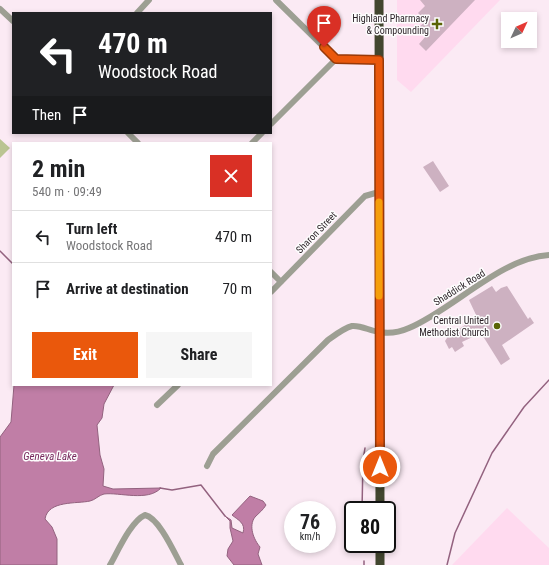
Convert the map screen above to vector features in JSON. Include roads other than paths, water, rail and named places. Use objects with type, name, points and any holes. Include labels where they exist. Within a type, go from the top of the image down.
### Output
[{"type":"highway","points":[[379,0],[380,501]]},
{"type":"highway","points":[[380,553],[380,565]]},
{"type":"street","points":[[138,12],[149,0]]},
{"type":"street","points":[[276,0],[336,59],[379,60]]},
{"type":"street","points":[[0,9],[12,20]]},
{"type":"street","points":[[272,123],[336,59]]},
{"type":"street","points":[[129,134],[137,142]]},
{"type":"street","points":[[253,142],[261,134]]},
{"type":"street","name":"Sharon Street","points":[[272,291],[366,196],[379,192]]},
{"type":"street","name":"Shaddick Road","points":[[207,466],[213,454],[328,340],[353,326],[379,332],[396,332],[408,328],[442,309],[514,264],[532,258],[549,255]]},
{"type":"street","points":[[272,273],[281,282]]},
{"type":"street","points":[[157,405],[177,386]]},
{"type":"street","points":[[110,565],[139,517],[145,514],[154,519],[181,565]]},
{"type":"water","name":"Geneva Lake","points":[[14,386],[113,386],[104,404],[102,418],[97,425],[100,455],[104,469],[103,486],[113,489],[161,488],[149,495],[133,496],[104,494],[100,495],[94,500],[57,506],[47,513],[45,519],[52,527],[57,539],[57,565],[0,565],[0,437],[11,422]]},
{"type":"water","points":[[250,496],[263,501],[266,505],[255,517],[252,524],[254,537],[260,547],[258,554],[262,565],[234,565],[227,556],[228,549],[233,541],[230,521],[225,516],[231,520],[232,528],[243,533],[244,530],[242,524],[232,515]]},
{"type":"waterway","points":[[0,251],[12,263]]},
{"type":"waterway","points":[[447,565],[455,533],[492,453],[524,407],[549,380]]},
{"type":"waterway","points":[[362,501],[363,460],[365,448]]},
{"type":"waterway","points":[[160,488],[172,490],[201,485],[225,516]]},
{"type":"place","name":"Highland Pharmacy & Compounding","points":[[437,24]]},
{"type":"place","name":"Central United Methodist Church","points":[[497,326]]}]
